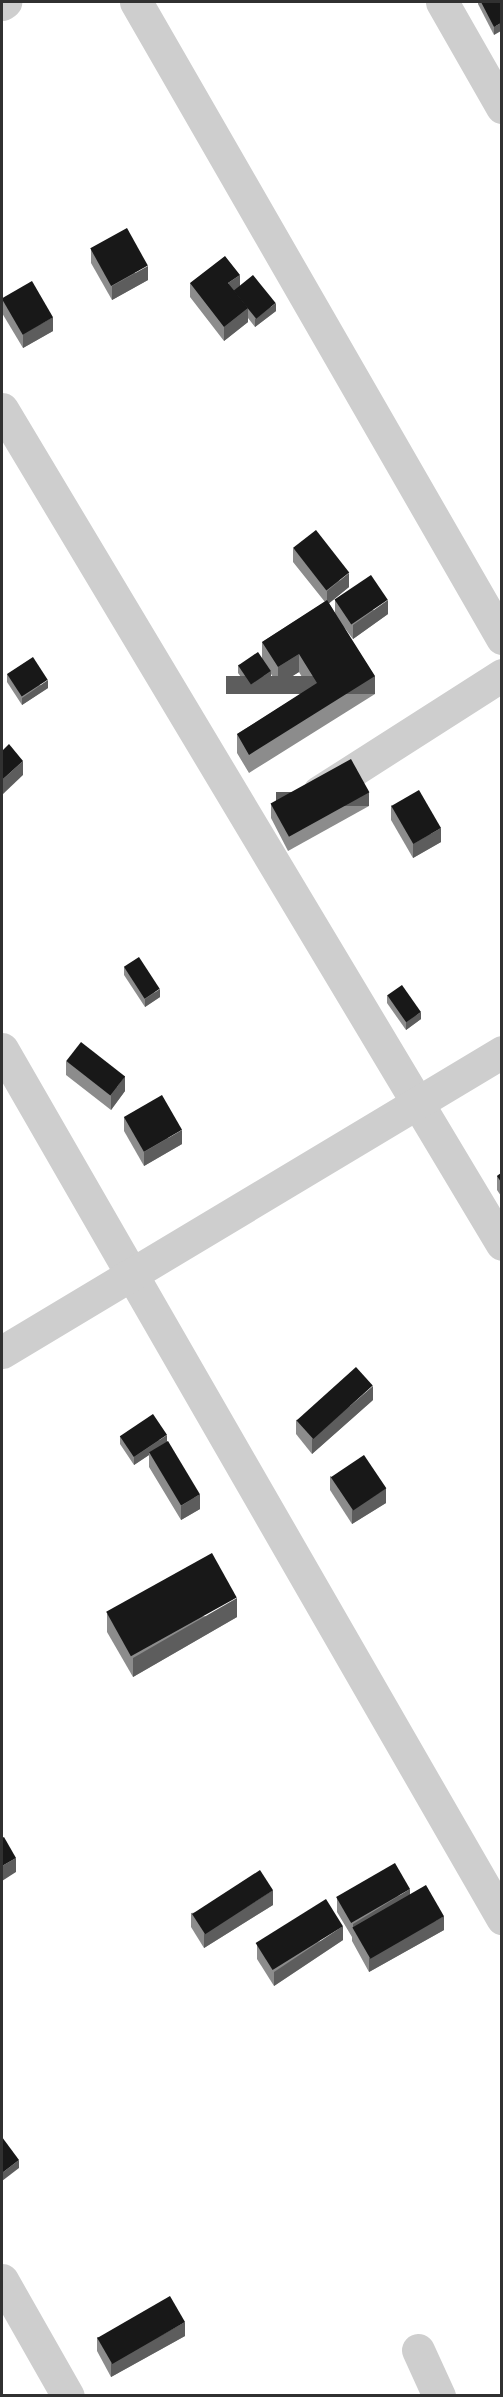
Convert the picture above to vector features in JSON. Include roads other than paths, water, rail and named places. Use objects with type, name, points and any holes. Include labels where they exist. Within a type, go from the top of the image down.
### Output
[{"type":"street","points":[[136,2],[501,638]]},
{"type":"street","points":[[442,2],[501,107]]},
{"type":"street","points":[[2,409],[419,1101],[501,1244]]},
{"type":"street","points":[[257,832],[501,675]]},
{"type":"street","points":[[2,1048],[501,1918]]},
{"type":"street","points":[[2,1352],[130,1271],[501,1052]]},
{"type":"street","points":[[2,2280],[68,2396]]},
{"type":"street","points":[[418,2350],[439,2396]]}]
